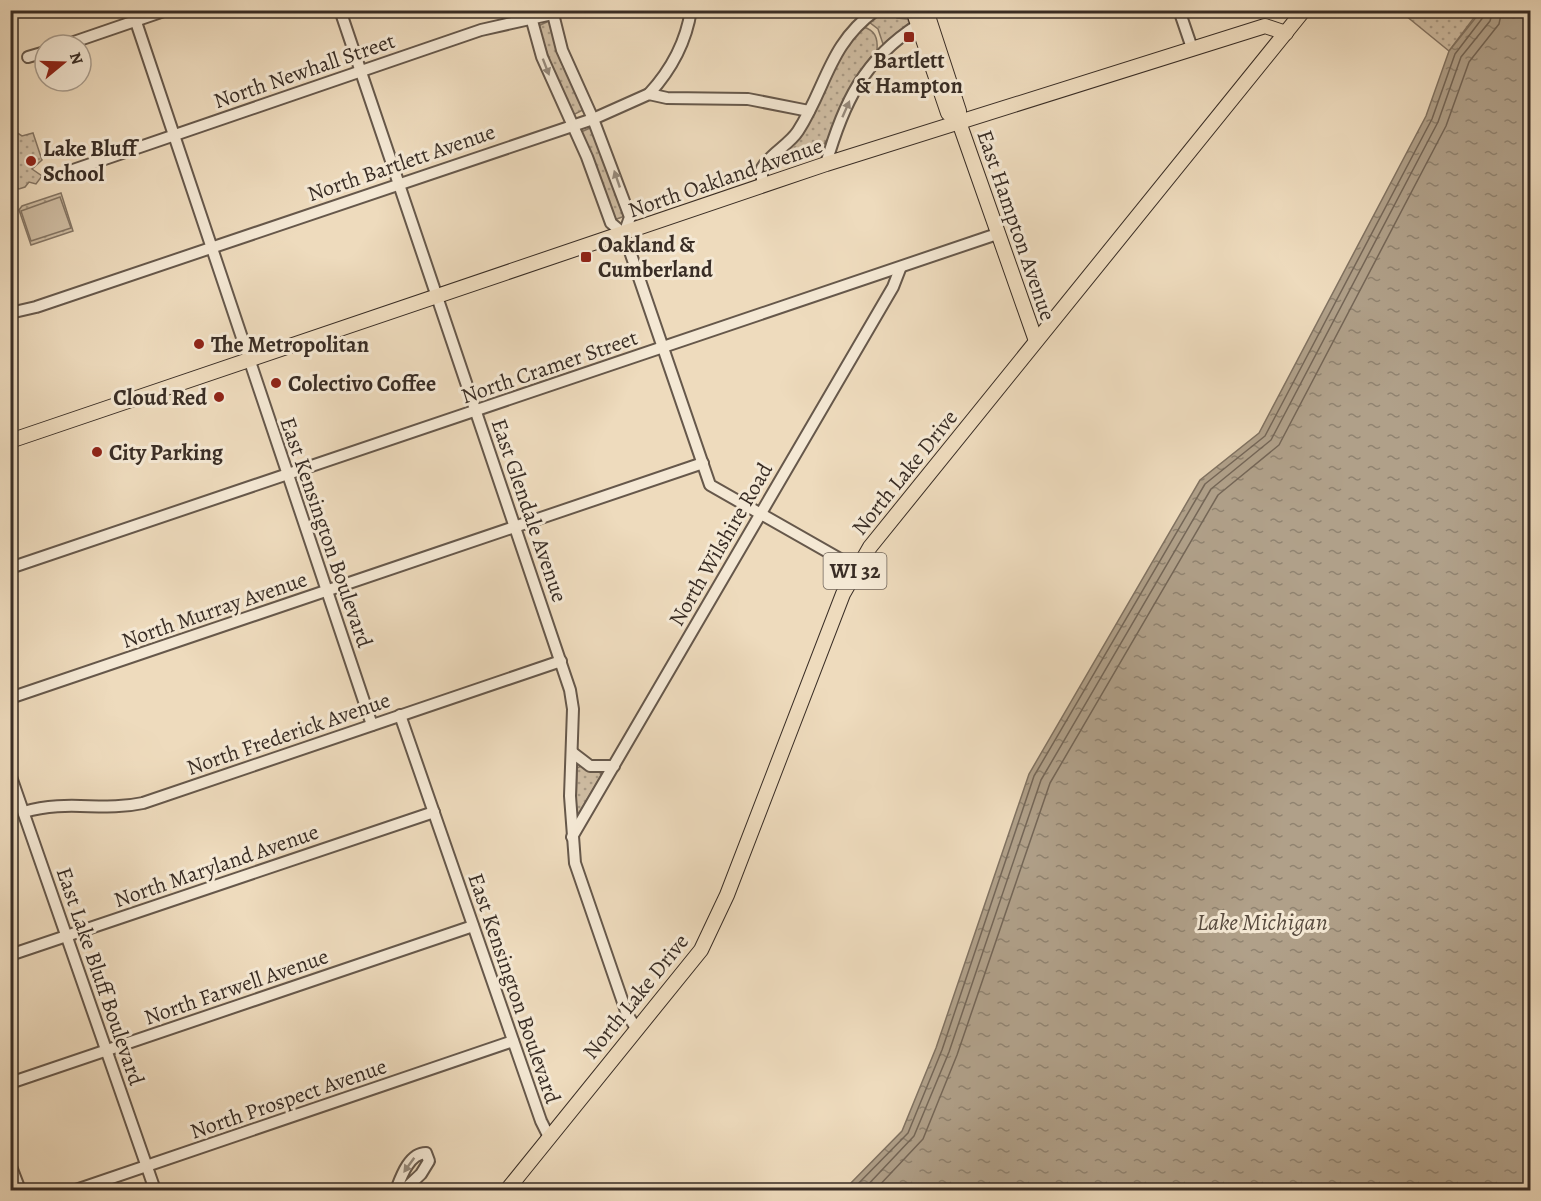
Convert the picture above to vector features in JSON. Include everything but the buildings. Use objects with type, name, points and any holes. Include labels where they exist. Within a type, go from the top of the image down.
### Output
[{"type":"main road","points":[[913,10],[948,113],[959,122]]},
{"type":"main road","points":[[924,10],[959,111],[959,122]]},
{"type":"main road","name":"North Lake Drive","points":[[507,1191],[701,950],[716,921],[843,594],[870,547],[1304,10]]},
{"type":"main road","name":"North Oakland Avenue","points":[[10,441],[826,164],[1265,26],[1286,33]]},
{"type":"main road","name":"East Hampton Avenue","points":[[959,122],[1036,341]]},
{"type":"street","points":[[93,33],[134,16],[167,10]]},
{"type":"street","name":"East Glendale Avenue","points":[[340,10],[561,661],[573,709],[572,837],[581,884],[627,1014],[636,1028]]},
{"type":"street","points":[[691,10],[689,24],[673,64],[649,94],[667,98],[748,99],[809,111]]},
{"type":"street","points":[[762,186],[762,168],[765,162],[796,133],[809,111],[836,52],[876,10]]},
{"type":"street","points":[[826,164],[834,136],[864,72],[894,40],[918,25],[924,10]]},
{"type":"street","points":[[1179,10],[1192,48]]},
{"type":"street","points":[[552,12],[562,50],[593,119],[630,217],[624,234]]},
{"type":"street","name":"North Newhall Street","points":[[70,171],[481,30],[530,14],[552,12]]},
{"type":"street","points":[[530,14],[542,57],[593,173],[611,223],[624,234],[710,485],[759,515],[856,568]]},
{"type":"street","name":"East Kensington Boulevard","points":[[134,16],[372,725]]},
{"type":"street","points":[[28,57],[33,56]]},
{"type":"street","name":"North Bartlett Avenue","points":[[10,313],[36,307],[593,119],[649,94]]},
{"type":"street","name":"North Cramer Street","points":[[10,568],[900,269],[997,234]]},
{"type":"street","name":"North Wilshire Road","points":[[572,837],[893,287],[900,269]]},
{"type":"street","name":"North Murray Avenue","points":[[10,698],[703,463]]},
{"type":"street","name":"North Frederick Avenue","points":[[24,812],[55,804],[118,806],[143,803],[561,661]]},
{"type":"street","name":"East Kensington Boulevard","points":[[400,715],[541,1121],[549,1137]]},
{"type":"street","points":[[573,753],[590,766],[614,766]]},
{"type":"street","name":"East Lake Bluff Boulevard","points":[[10,774],[155,1191]]},
{"type":"street","name":"North Maryland Avenue","points":[[10,955],[434,812]]},
{"type":"street","name":"North Farwell Avenue","points":[[10,1083],[473,926]]},
{"type":"street","name":"North Prospect Avenue","points":[[76,1191],[513,1041]]},
{"type":"street","points":[[396,1191],[401,1176],[414,1157],[426,1153],[429,1161],[427,1167],[404,1191]]},
{"type":"street","points":[[10,1164],[20,1191]]},
{"type":"shaded area","points":[[899,10],[897,18],[908,19],[909,23],[883,44],[878,29],[869,22],[884,11]]},
{"type":"shaded area","points":[[1400,11],[1479,11],[1449,51]]},
{"type":"shaded area","points":[[549,21],[583,110],[573,115],[557,82],[538,26]]},
{"type":"shaded area","points":[[863,27],[875,35],[877,50],[859,75],[833,131],[814,154],[767,169],[794,142],[846,47]]},
{"type":"shaded area","points":[[590,128],[625,216],[614,220],[581,132]]},
{"type":"shaded area","points":[[11,129],[22,136],[33,133],[42,160],[32,169],[42,176],[36,184],[29,182],[25,187],[19,189],[11,183]]},
{"type":"shaded area","points":[[61,193],[73,231],[31,245],[19,210],[22,206]]},
{"type":"shaded area","points":[[60,197],[71,228],[31,241],[21,211]]},
{"type":"shaded area","points":[[581,766],[600,772],[601,776],[579,813],[576,811],[577,768]]},
{"type":"water","name":"Lake Michigan","points":[[1481,11],[1530,11],[1530,1190],[844,1190],[902,1131],[936,1048],[1029,774],[1200,480],[1259,433],[1426,116],[1449,51]]},
{"type":"place","name":"Bartlett & Hampton","points":[[909,37]]},
{"type":"place","name":"Lake Bluff School","points":[[31,161]]},
{"type":"place","name":"Oakland & Cumberland","points":[[586,257]]},
{"type":"place","name":"The Metropolitan","points":[[199,344]]},
{"type":"place","name":"Colectivo Coffee","points":[[276,383]]},
{"type":"place","name":"Cloud Red","points":[[219,397]]},
{"type":"place","name":"City Parking","points":[[97,452]]}]
